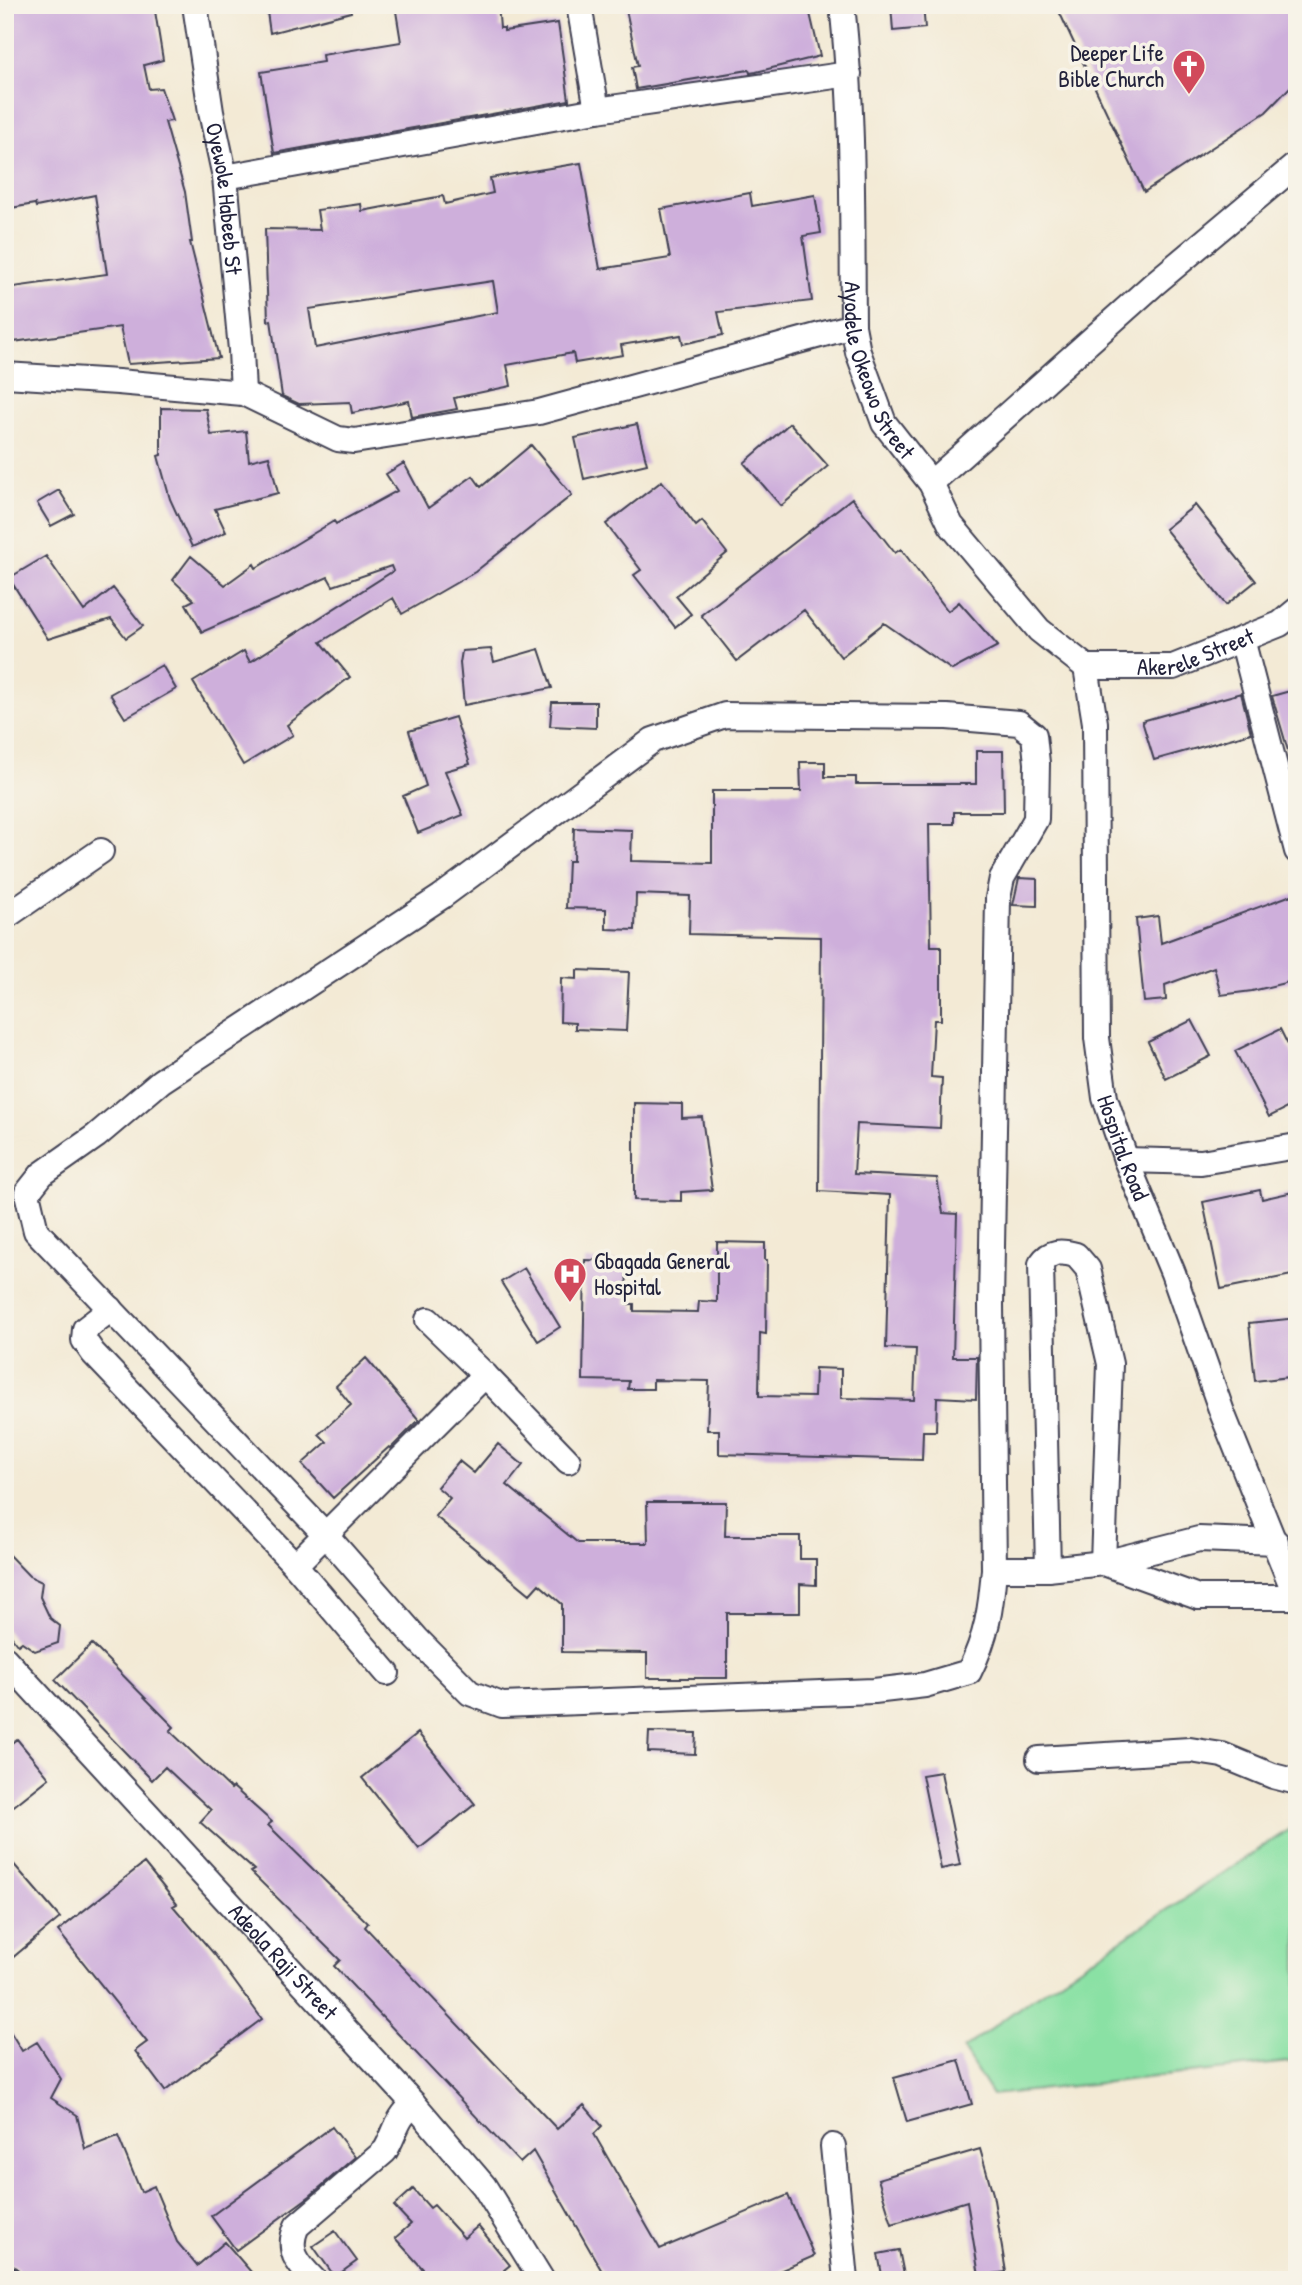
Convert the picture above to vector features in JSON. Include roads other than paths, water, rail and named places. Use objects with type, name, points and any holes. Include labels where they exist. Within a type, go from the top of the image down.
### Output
[{"type":"street","name":"Oyewole Habeeb St","points":[[195,5],[211,112],[225,177],[242,350],[243,393]]},
{"type":"street","points":[[579,5],[597,110]]},
{"type":"street","name":"Ayodele Okeowo Street","points":[[842,5],[849,74],[853,326],[858,352],[884,423],[931,483],[951,525],[1039,630],[1086,667]]},
{"type":"street","points":[[225,177],[597,110],[816,76],[849,74]]},
{"type":"street","points":[[931,483],[1155,283],[1297,163]]},
{"type":"street","points":[[5,375],[243,393],[338,439],[354,441],[539,412],[853,326]]},
{"type":"street","name":"Akerele Street","points":[[1086,667],[1173,667],[1280,624],[1297,610]]},
{"type":"street","points":[[1242,639],[1297,851]]},
{"type":"street","name":"Hospital Road","points":[[1086,667],[1095,723],[1097,1038],[1105,1098],[1126,1160],[1173,1273],[1223,1415],[1276,1542],[1296,1598]]},
{"type":"street","points":[[725,715],[947,717],[1019,723],[1034,735],[1037,763],[1036,819],[1003,878],[998,898],[991,1295],[994,1569],[992,1600],[983,1644],[969,1672],[925,1685],[874,1691],[502,1705],[470,1693],[417,1639],[325,1534],[111,1309],[36,1231],[27,1193],[41,1174],[96,1136],[161,1081],[441,897],[653,740],[725,715]]},
{"type":"street","points":[[5,918],[100,851]]},
{"type":"street","points":[[1126,1160],[1201,1162],[1297,1146]]},
{"type":"street","points":[[1048,1569],[1041,1264],[1050,1253],[1057,1252],[1076,1255],[1088,1269],[1110,1364],[1103,1563]]},
{"type":"street","points":[[111,1309],[85,1329],[84,1340],[93,1353],[295,1565],[387,1673]]},
{"type":"street","points":[[428,1320],[568,1461]]},
{"type":"street","points":[[295,1565],[485,1376]]},
{"type":"street","points":[[994,1569],[1048,1569],[1103,1563],[1199,1539],[1276,1542]]},
{"type":"street","points":[[1103,1563],[1198,1597],[1296,1598]]},
{"type":"street","name":"Adeola Raji Street","points":[[5,1659],[414,2104],[484,2186],[542,2280]]},
{"type":"street","points":[[1039,1759],[1190,1750],[1222,1755],[1273,1776],[1297,1782]]},
{"type":"street","points":[[314,2280],[294,2256],[292,2238],[297,2226],[385,2151],[402,2113],[414,2104]]},
{"type":"street","points":[[833,2146],[846,2280]]},
{"type":"place","name":"Deeper Life Bible Church","points":[[1189,96]]},
{"type":"place","name":"Gbagada General Hospital","points":[[570,1304]]}]
